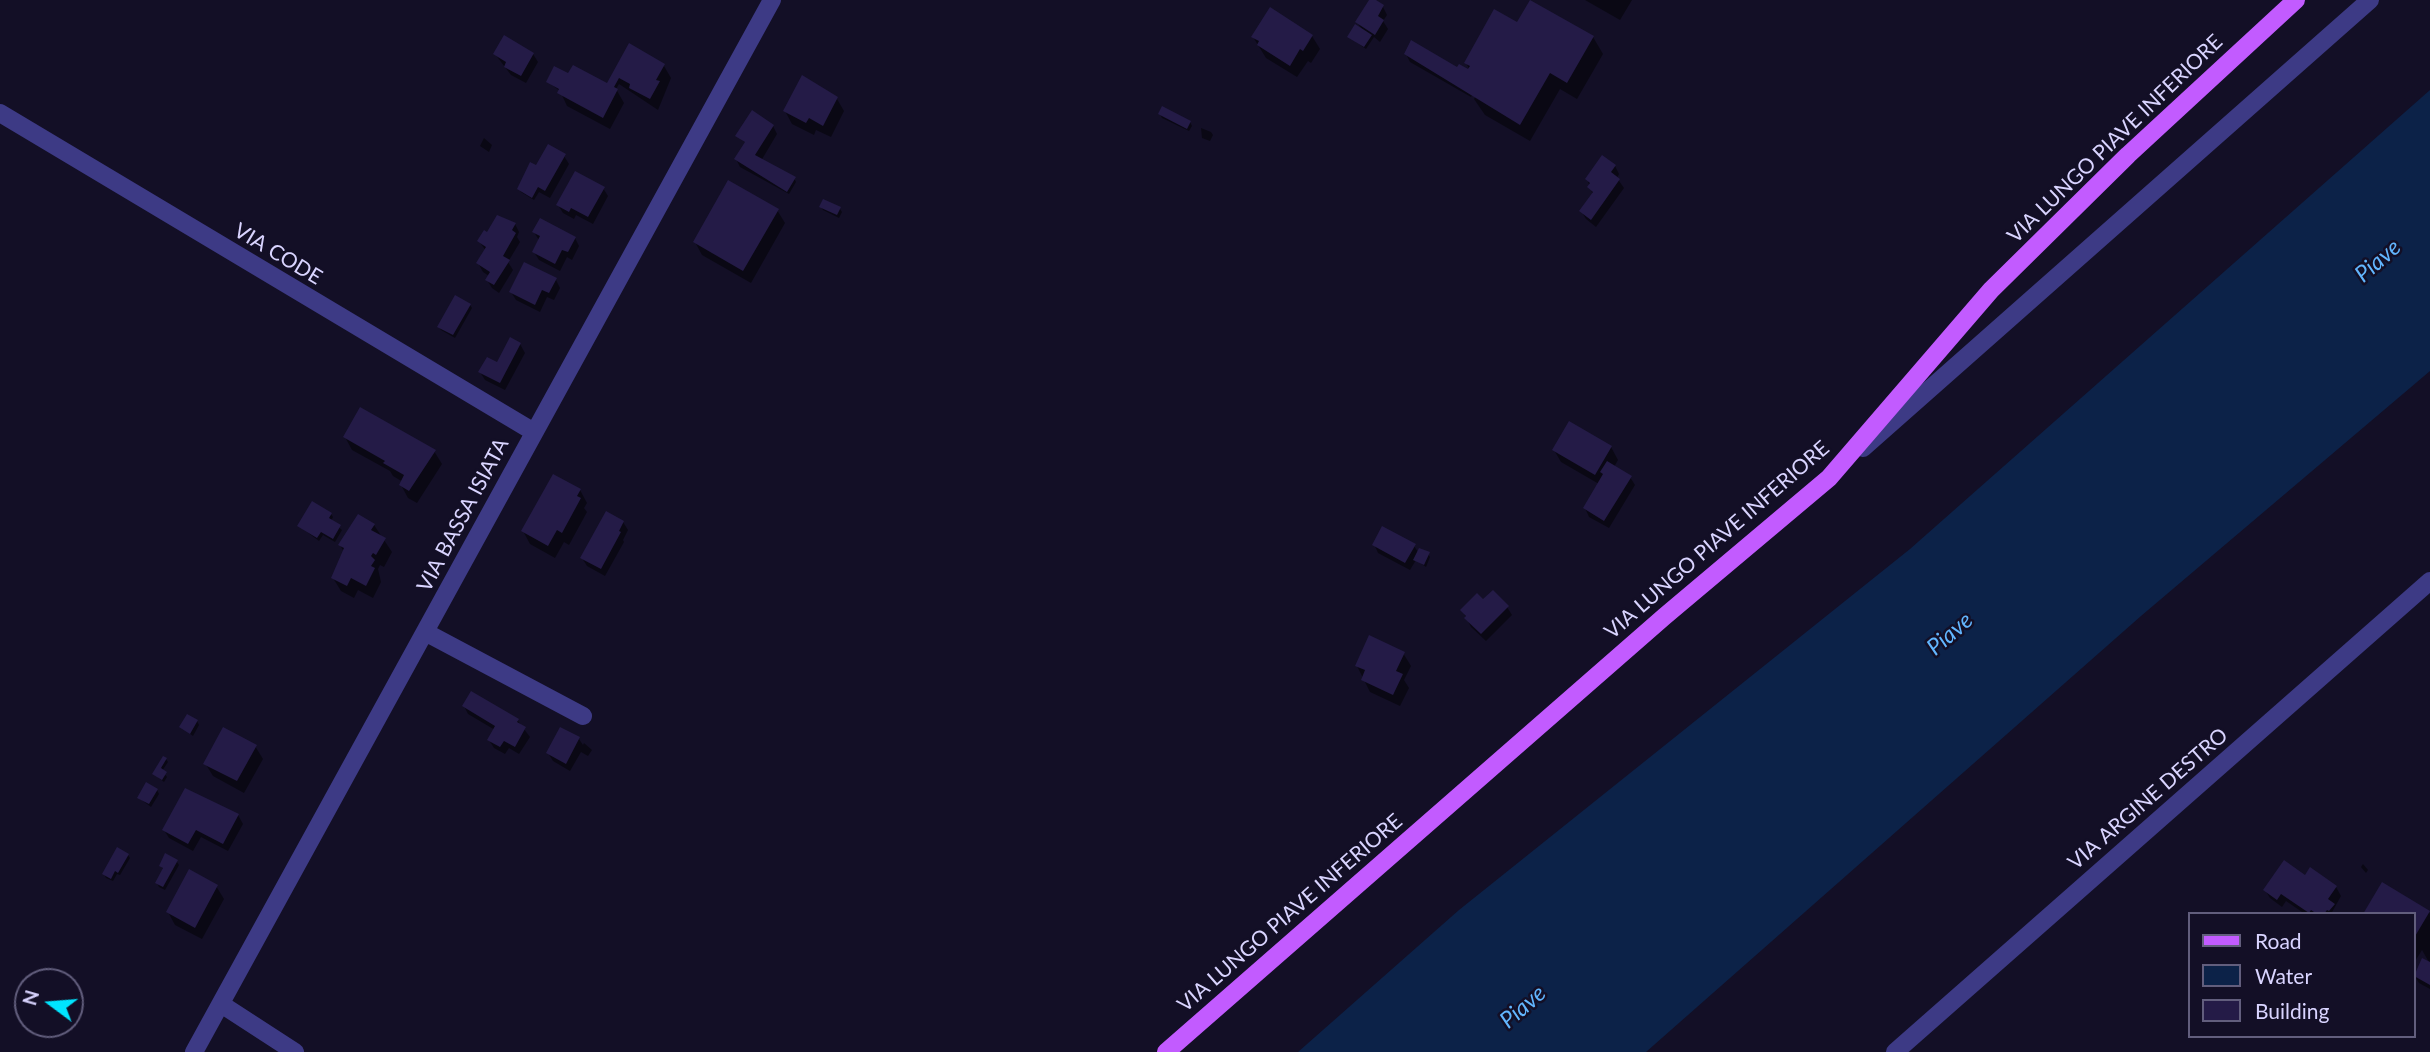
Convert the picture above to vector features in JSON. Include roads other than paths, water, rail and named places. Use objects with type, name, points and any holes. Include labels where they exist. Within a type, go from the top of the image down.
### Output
[{"type":"main road","name":"VIA LUNGO PIAVE INFERIORE","points":[[1166,1052],[1655,625],[1829,478],[1991,290],[2138,146],[2296,0]]},
{"type":"street","name":"VIA BASSA ISIATA","points":[[194,1052],[772,0]]},
{"type":"street","points":[[1829,478],[2370,0]]},
{"type":"street","name":"VIA CODE","points":[[0,113],[534,432]]},
{"type":"street","name":"VIA ARGINE DESTRO","points":[[1895,1052],[2430,581]]},
{"type":"street","points":[[425,632],[583,716]]},
{"type":"street","points":[[220,1004],[295,1052]]},
{"type":"water","name":"Piave","points":[[2430,90],[2430,371],[2141,616],[1646,1052],[1298,1052],[1459,910],[1910,549]]}]
